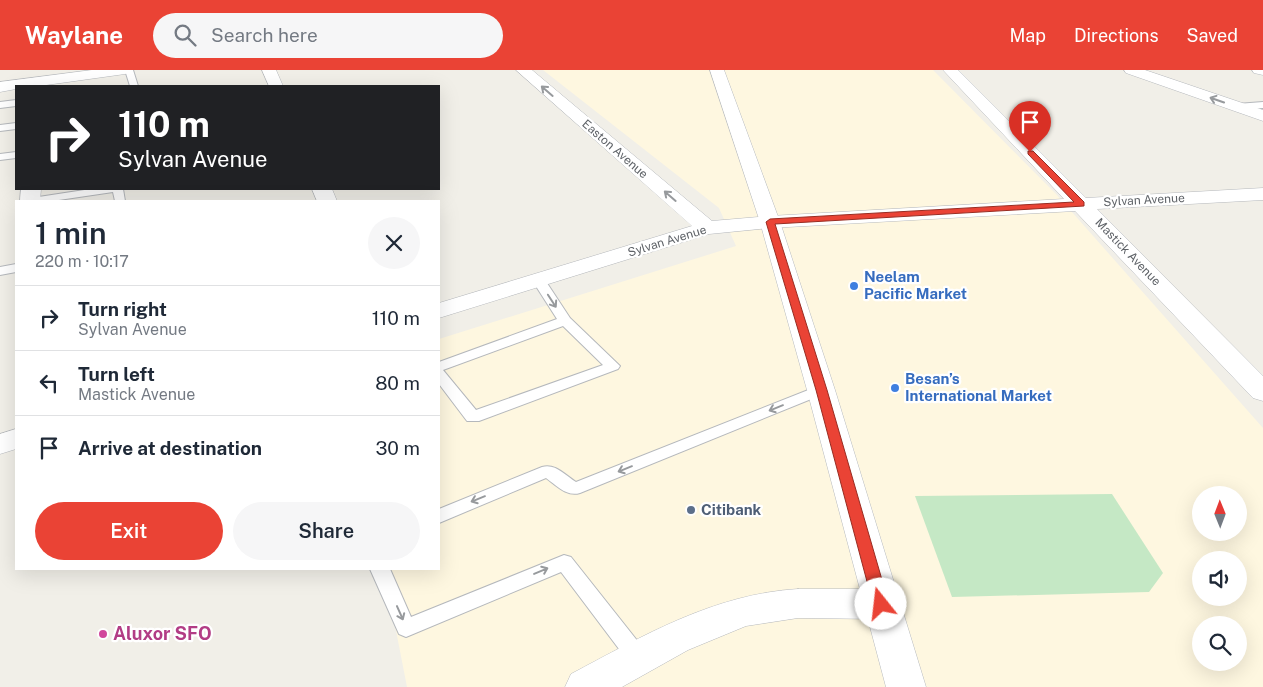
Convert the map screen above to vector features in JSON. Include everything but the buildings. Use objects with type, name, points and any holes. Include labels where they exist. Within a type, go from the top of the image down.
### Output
[{"type":"street","points":[[11,80],[34,84],[125,70]]},
{"type":"street","points":[[269,70],[276,85]]},
{"type":"street","name":"Easton Avenue","points":[[522,70],[707,228]]},
{"type":"street","points":[[717,70],[770,222],[822,390],[906,687]]},
{"type":"street","name":"Mastick Avenue","points":[[950,70],[1263,392]]},
{"type":"street","points":[[1131,70],[1263,116]]},
{"type":"street","points":[[1259,70],[1263,71]]},
{"type":"street","name":"Sylvan Avenue","points":[[440,311],[707,228],[770,222],[1263,194]]},
{"type":"street","points":[[1222,348],[1263,362]]},
{"type":"street","points":[[0,444],[15,439]]},
{"type":"street","points":[[585,687],[686,634],[724,617],[769,606],[820,603],[881,604]]},
{"type":"lane","points":[[129,70],[134,85]]},
{"type":"lane","points":[[0,105],[15,103]]},
{"type":"lane","points":[[1237,107],[1263,105]]},
{"type":"lane","points":[[0,128],[15,126]]},
{"type":"lane","points":[[0,157],[15,155]]},
{"type":"lane","points":[[38,200],[104,190]]},
{"type":"lane","points":[[0,271],[15,268]]},
{"type":"lane","points":[[440,375],[474,418],[613,366],[565,321],[538,280]]},
{"type":"lane","points":[[440,367],[565,321]]},
{"type":"lane","points":[[440,516],[548,471],[574,489],[822,390]]},
{"type":"lane","points":[[380,570],[406,628],[564,562],[639,659]]},
{"type":"shaded area","points":[[543,70],[933,70],[1056,194],[1263,428],[1263,687],[407,687],[384,570],[440,570],[440,339],[736,246],[719,208]]},
{"type":"green space","points":[[1112,494],[1163,573],[1149,592],[952,597],[915,496]]},
{"type":"place","name":"Neelam Pacific Market","points":[[854,286]]},
{"type":"place","name":"Besan’s International Market","points":[[895,388]]},
{"type":"place","name":"Citibank","points":[[691,510]]},
{"type":"place","name":"Aluxor SFO","points":[[103,634]]},
{"type":"route","points":[[881,604],[822,390],[770,222],[1081,204],[1030,152]]}]
